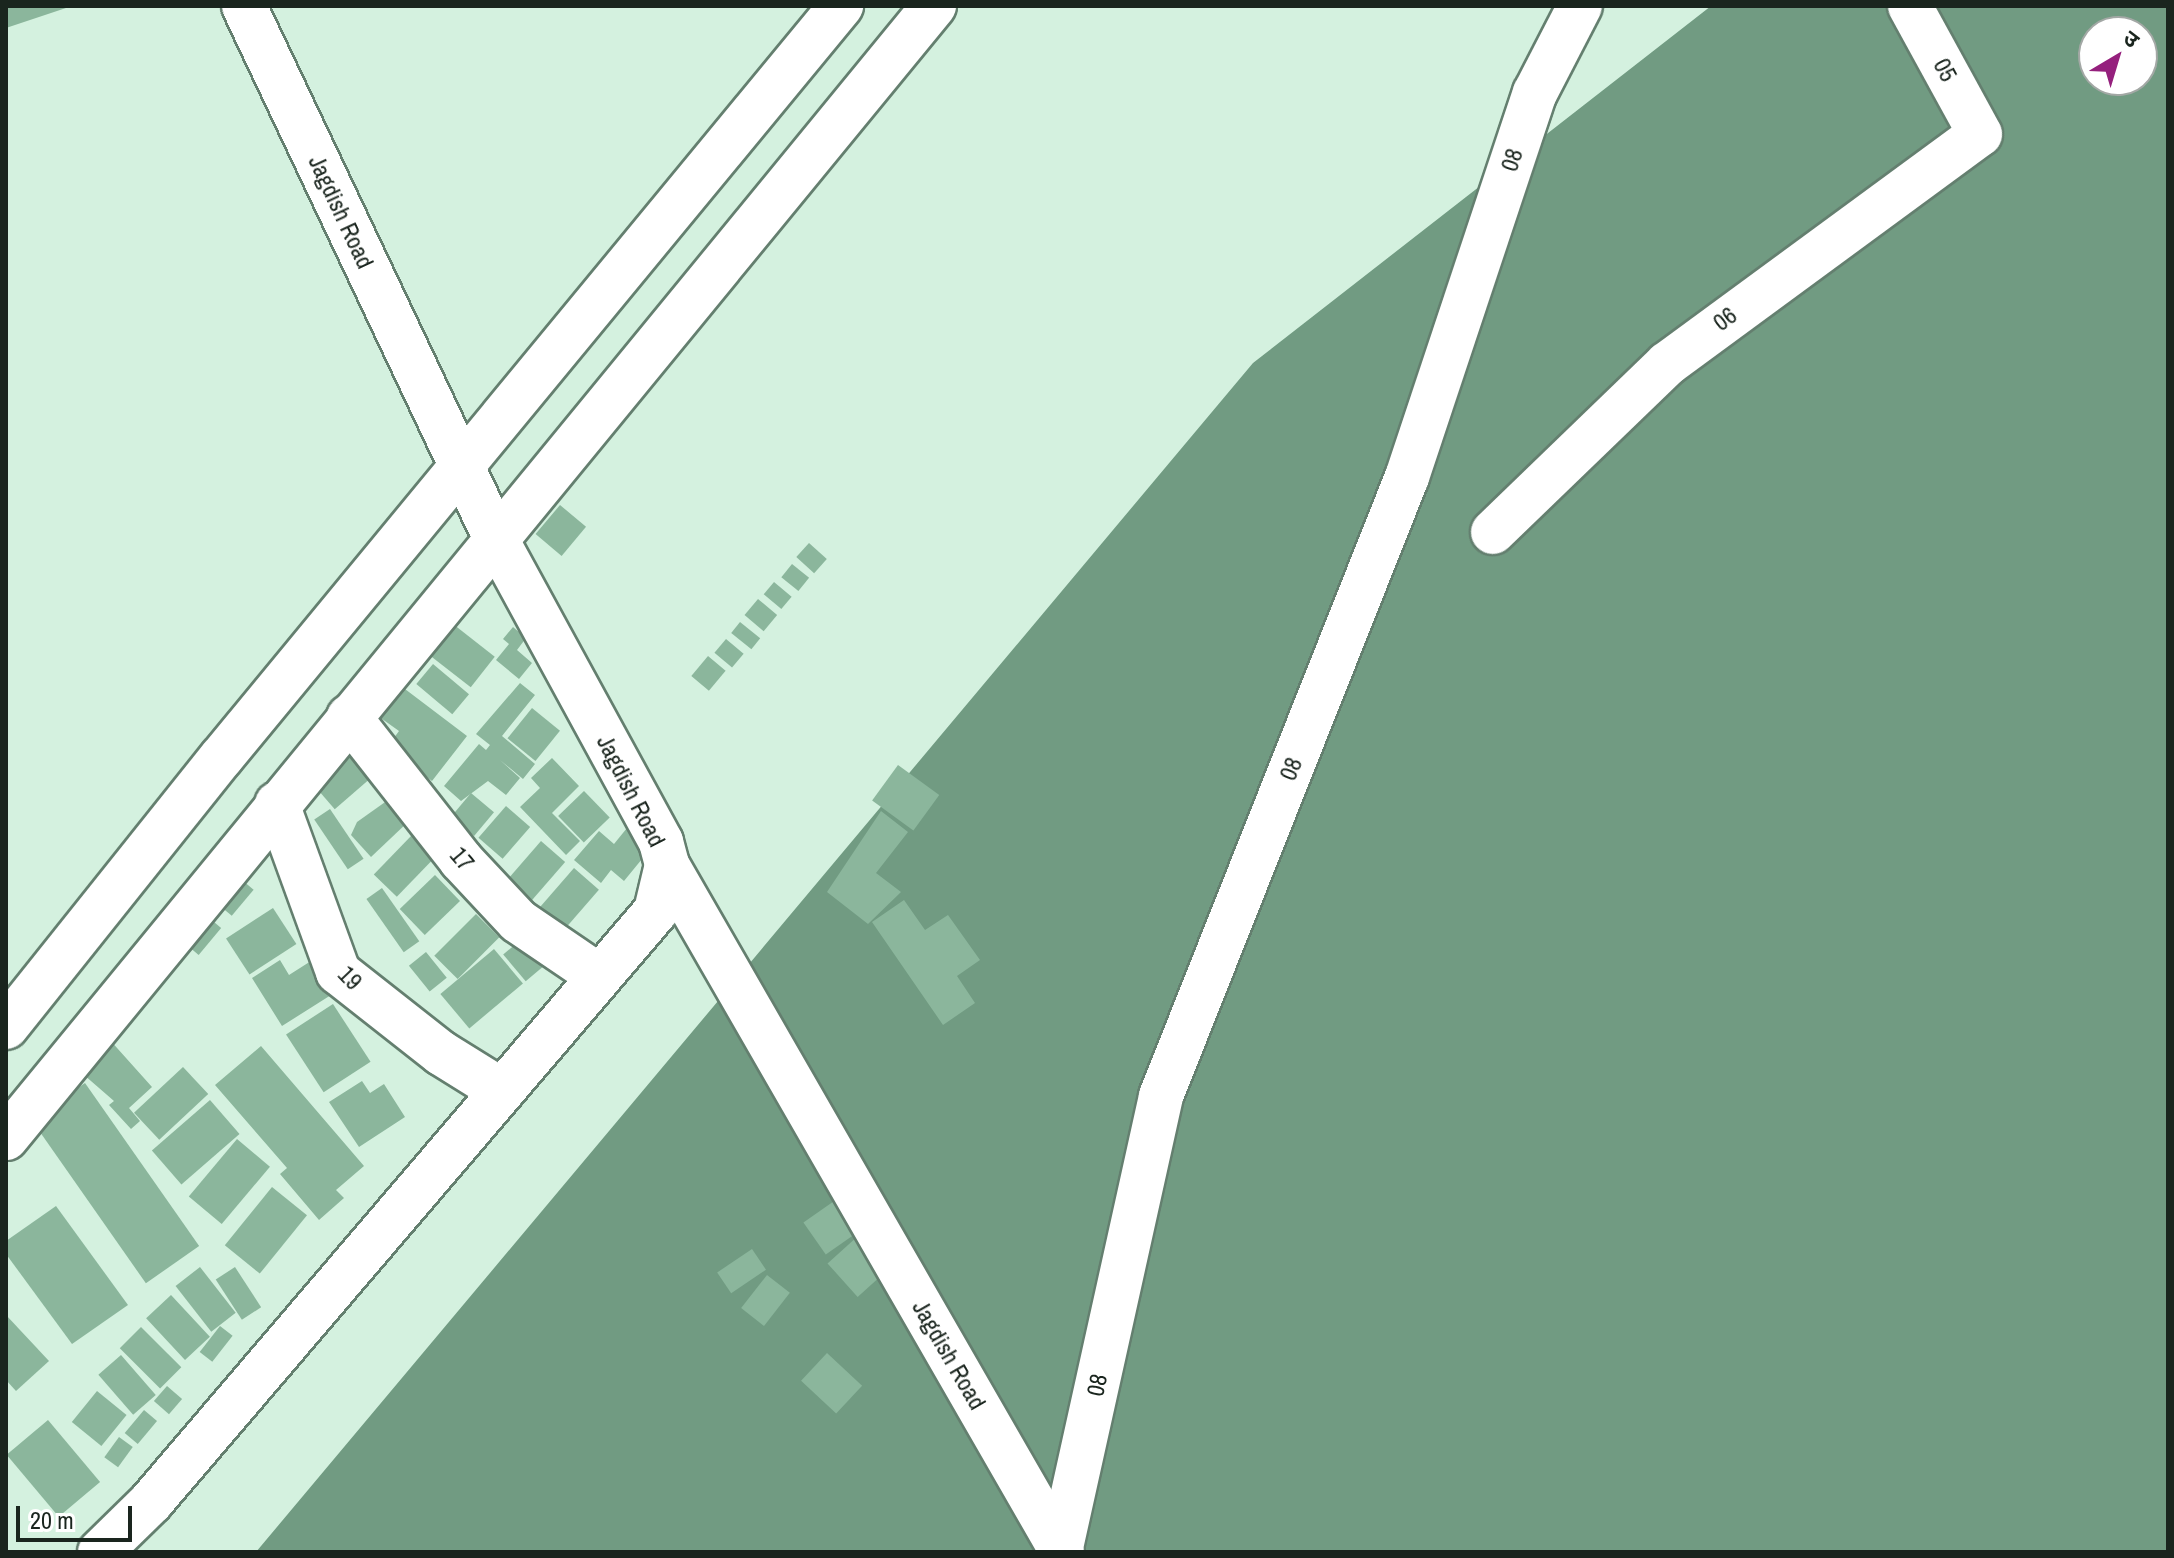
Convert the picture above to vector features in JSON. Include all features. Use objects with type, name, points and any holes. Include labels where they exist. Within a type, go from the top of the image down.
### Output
[{"type":"street","name":"Jagdish Road","points":[[244,6],[497,541],[661,842],[667,865],[1061,1551]]},
{"type":"street","points":[[6,1027],[841,6]]},
{"type":"street","points":[[6,1138],[934,6]]},
{"type":"street","name":"08","points":[[1061,1551],[1161,1096],[1407,477],[1535,93],[1580,6]]},
{"type":"street","name":"05","points":[[1910,6],[1980,134]]},
{"type":"street","name":"06","points":[[1493,532],[1667,364],[1980,134]]},
{"type":"street","name":"17","points":[[349,717],[461,860],[518,921],[599,976]]},
{"type":"street","name":"19","points":[[277,804],[338,972],[441,1053],[502,1091]]},
{"type":"street","points":[[100,1552],[151,1502],[656,911],[667,865]]},
{"type":"shaded area","points":[[1711,6],[2168,6],[2168,1552],[256,1552],[1253,363]]},
{"type":"building","points":[[6,6],[69,6],[69,7],[6,28]]},
{"type":"building","points":[[560,505],[586,527],[562,556],[536,534]]},
{"type":"building","points":[[809,543],[827,559],[814,573],[796,557]]},
{"type":"building","points":[[792,564],[809,578],[798,591],[781,577]]},
{"type":"building","points":[[774,582],[792,597],[781,609],[764,594]]},
{"type":"building","points":[[758,599],[777,615],[764,631],[745,615]]},
{"type":"building","points":[[740,622],[760,638],[751,649],[731,633]]},
{"type":"building","points":[[453,624],[495,657],[471,687],[429,655]]},
{"type":"building","points":[[513,627],[526,638],[517,650],[532,663],[519,679],[496,660],[509,644],[503,639]]},
{"type":"building","points":[[726,639],[744,654],[732,668],[714,653]]},
{"type":"building","points":[[708,656],[726,671],[709,691],[691,676]]},
{"type":"building","points":[[433,664],[469,694],[452,714],[416,684]]},
{"type":"building","points":[[520,683],[535,695],[502,736],[535,764],[523,779],[500,760],[520,778],[506,795],[488,781],[461,801],[444,786],[479,744],[486,750],[490,745],[476,734]]},
{"type":"building","points":[[401,686],[467,736],[432,781],[388,746],[399,731],[378,716]]},
{"type":"building","points":[[532,708],[560,731],[535,761],[507,738]]},
{"type":"building","points":[[353,751],[374,775],[335,809],[314,785]]},
{"type":"building","points":[[552,758],[579,786],[552,813],[580,841],[566,855],[520,807],[540,788],[531,778]]},
{"type":"building","points":[[898,765],[939,795],[913,831],[872,801]]},
{"type":"building","points":[[584,791],[610,818],[584,843],[558,816]]},
{"type":"building","points":[[471,793],[494,812],[474,836],[451,817]]},
{"type":"building","points":[[388,800],[409,821],[371,857],[351,835],[357,822]]},
{"type":"building","points":[[506,806],[530,827],[503,859],[478,838]]},
{"type":"building","points":[[330,809],[364,859],[348,869],[314,820]]},
{"type":"building","points":[[881,811],[908,832],[876,873],[901,892],[868,924],[827,892]]},
{"type":"building","points":[[627,828],[651,848],[624,881],[611,870],[601,883],[574,860],[599,831],[614,844]]},
{"type":"building","points":[[412,835],[435,857],[397,897],[374,875]]},
{"type":"building","points":[[541,841],[565,862],[530,902],[506,881]]},
{"type":"building","points":[[574,868],[599,890],[565,929],[540,907]]},
{"type":"building","points":[[236,875],[254,890],[232,916],[214,901]]},
{"type":"building","points":[[435,875],[460,901],[425,935],[400,909]]},
{"type":"building","points":[[382,888],[419,941],[404,952],[366,899]]},
{"type":"building","points":[[904,900],[925,930],[948,915],[980,960],[957,976],[975,1003],[943,1025],[872,922]]},
{"type":"building","points":[[273,908],[296,944],[249,975],[226,938]]},
{"type":"building","points":[[202,912],[221,928],[199,955],[180,939]]},
{"type":"building","points":[[476,914],[499,937],[458,979],[434,956]]},
{"type":"building","points":[[530,932],[552,959],[526,981],[503,954]]},
{"type":"building","points":[[494,949],[523,983],[469,1028],[440,994]]},
{"type":"building","points":[[426,952],[447,978],[430,991],[409,966]]},
{"type":"building","points":[[280,960],[289,975],[311,961],[331,995],[282,1026],[252,978]]},
{"type":"building","points":[[333,1004],[371,1062],[324,1092],[286,1034]]},
{"type":"building","points":[[109,1039],[152,1087],[129,1108],[140,1121],[131,1129],[109,1105],[114,1101],[76,1068]]},
{"type":"building","points":[[261,1046],[364,1166],[336,1190],[344,1198],[319,1220],[280,1174],[287,1168],[215,1085]]},
{"type":"building","points":[[183,1067],[208,1094],[159,1140],[134,1113]]},
{"type":"building","points":[[362,1081],[370,1093],[384,1084],[405,1117],[359,1147],[329,1102]]},
{"type":"building","points":[[85,1083],[199,1246],[146,1283],[32,1120]]},
{"type":"building","points":[[210,1100],[240,1134],[181,1184],[152,1151]]},
{"type":"building","points":[[237,1139],[270,1167],[222,1224],[189,1196]]},
{"type":"building","points":[[272,1187],[307,1215],[260,1274],[225,1245]]},
{"type":"building","points":[[837,1199],[859,1231],[826,1254],[803,1223]]},
{"type":"building","points":[[56,1206],[128,1305],[72,1344],[6,1254],[6,1241]]},
{"type":"building","points":[[858,1236],[888,1269],[858,1297],[828,1263]]},
{"type":"building","points":[[752,1249],[766,1270],[731,1293],[717,1272]]},
{"type":"building","points":[[200,1267],[236,1313],[211,1332],[176,1286]]},
{"type":"building","points":[[235,1267],[261,1307],[242,1320],[216,1280]]},
{"type":"building","points":[[767,1275],[790,1293],[764,1326],[741,1308]]},
{"type":"building","points":[[171,1295],[210,1337],[185,1360],[146,1318]]},
{"type":"building","points":[[6,1315],[49,1361],[16,1391],[6,1380]]},
{"type":"building","points":[[220,1326],[233,1336],[212,1362],[200,1352]]},
{"type":"building","points":[[141,1327],[181,1367],[160,1389],[120,1348]]},
{"type":"building","points":[[827,1353],[862,1386],[836,1414],[801,1381]]},
{"type":"building","points":[[121,1355],[156,1395],[133,1415],[98,1375]]},
{"type":"building","points":[[167,1386],[182,1399],[169,1414],[154,1401]]},
{"type":"building","points":[[97,1391],[127,1415],[101,1446],[72,1422]]},
{"type":"building","points":[[144,1410],[157,1421],[138,1444],[125,1433]]},
{"type":"building","points":[[48,1420],[100,1482],[59,1517],[7,1455]]},
{"type":"building","points":[[119,1437],[133,1447],[118,1467],[104,1457]]}]
